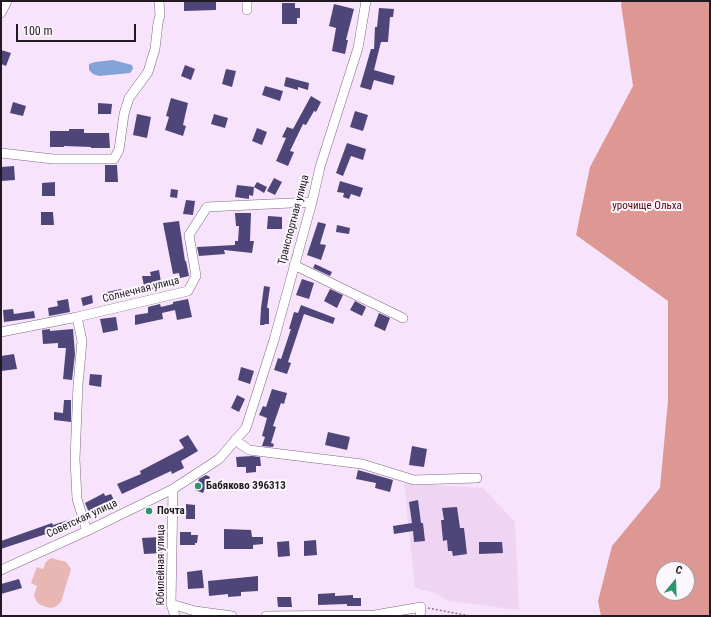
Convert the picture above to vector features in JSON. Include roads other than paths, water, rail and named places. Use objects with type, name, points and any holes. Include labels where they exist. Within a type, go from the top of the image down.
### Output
[{"type":"street","points":[[1,13],[7,1]]},
{"type":"street","points":[[1,153],[53,159],[114,159],[119,150],[124,114],[129,98],[148,72],[155,49],[160,16],[159,1]]},
{"type":"street","name":"Транспортная улица","points":[[173,489],[218,459],[246,428],[274,340],[312,202],[320,167],[358,48],[366,1]]},
{"type":"street","name":"Солнечная улица","points":[[1,332],[77,317],[188,291],[196,276],[189,235],[207,208],[312,202]]},
{"type":"street","points":[[294,265],[403,318]]},
{"type":"street","points":[[77,317],[82,342],[78,385],[75,459],[77,499],[87,531]]},
{"type":"street","points":[[235,440],[249,450],[362,464],[414,480],[477,478]]},
{"type":"street","name":"Советская улица","points":[[1,570],[87,531],[173,489]]},
{"type":"street","name":"Юбилейная улица","points":[[173,489],[171,604],[174,616]]},
{"type":"street","points":[[171,604],[195,611],[232,616]]},
{"type":"street","points":[[266,616],[375,615],[420,611]]},
{"type":"water","points":[[113,60],[132,65],[133,69],[130,73],[99,76],[93,74],[89,70],[89,64]]},
{"type":"place","name":"Бабяково 396313","points":[[198,486]]},
{"type":"place","name":"Почта","points":[[149,511]]},
{"type":"park label","name":"урочище Ольха","points":[[647,206]]}]
